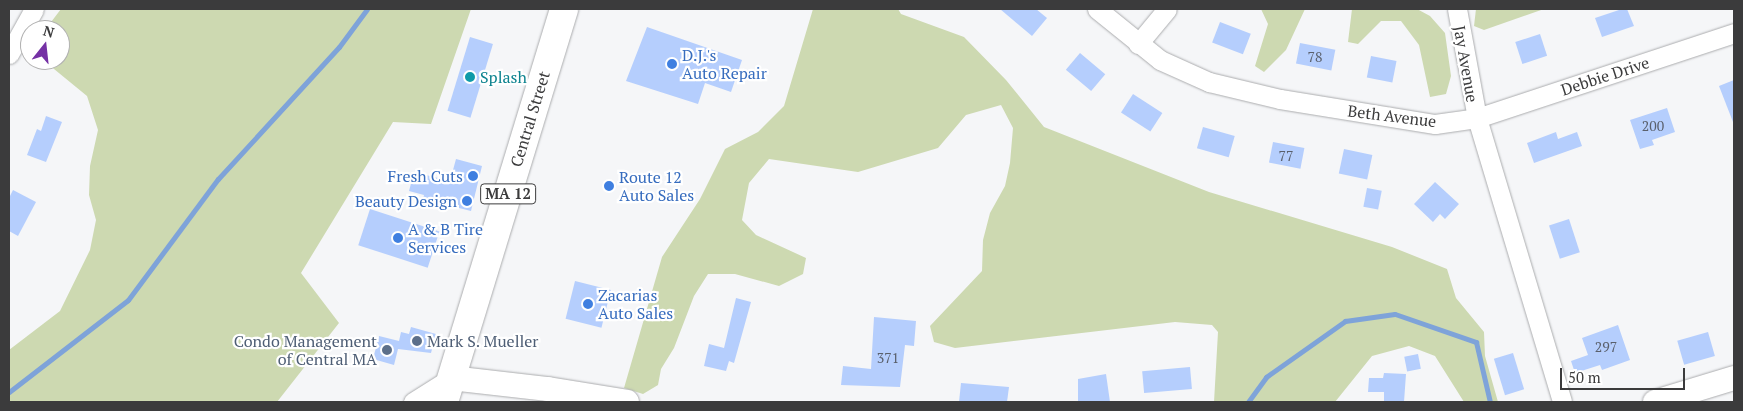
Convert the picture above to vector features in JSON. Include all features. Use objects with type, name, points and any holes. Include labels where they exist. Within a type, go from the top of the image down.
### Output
[{"type":"main road","name":"Central Street","points":[[447,390],[564,9]]},
{"type":"street","points":[[9,54],[34,9]]},
{"type":"street","name":"Beth Avenue","points":[[1096,9],[1138,44],[1186,74],[1280,99],[1435,124],[1477,118]]},
{"type":"street","points":[[1138,44],[1167,9]]},
{"type":"street","name":"Jay Avenue","points":[[1457,9],[1477,118]]},
{"type":"street","name":"Debbie Drive","points":[[1477,118],[1734,34]]},
{"type":"street","points":[[1477,118],[1562,402]]},
{"type":"street","points":[[1655,402],[1734,378]]},
{"type":"street","points":[[413,402],[447,390],[548,388],[627,402]]},
{"type":"green space","points":[[61,9],[471,9],[431,124],[393,122],[301,273],[339,323],[277,402],[9,402],[9,350],[60,311],[90,250],[96,220],[89,195],[90,166],[98,130],[87,96],[55,70],[70,70],[70,20],[53,20]]},
{"type":"green space","points":[[813,9],[898,9],[901,14],[964,37],[1006,80],[1044,127],[1209,192],[1392,247],[1447,269],[1456,298],[1484,332],[1485,356],[1498,402],[1464,402],[1435,356],[1409,346],[1372,356],[1335,402],[1214,402],[1218,332],[1212,325],[1175,322],[955,348],[934,342],[930,326],[982,271],[983,240],[990,213],[1005,186],[1010,163],[1013,128],[1001,105],[966,115],[938,148],[858,172],[769,159],[749,183],[742,220],[756,235],[806,258],[803,274],[779,286],[735,274],[708,274],[694,296],[674,348],[661,369],[658,385],[643,394],[624,388],[662,257],[700,199],[725,149],[758,132],[784,106]]},
{"type":"green space","points":[[1261,9],[1305,9],[1286,50],[1264,72],[1255,66],[1268,24]]},
{"type":"green space","points":[[1352,9],[1417,9],[1430,16],[1445,33],[1451,76],[1446,94],[1430,97],[1419,45],[1401,21],[1381,21],[1358,44],[1348,42]]},
{"type":"green space","points":[[1476,9],[1544,9],[1484,30],[1474,26]]},
{"type":"building","points":[[1000,9],[1036,9],[1047,18],[1032,36]]},
{"type":"building","points":[[1627,9],[1634,26],[1602,37],[1595,18]]},
{"type":"building","points":[[1220,22],[1251,34],[1243,54],[1212,43]]},
{"type":"building","name":"D.J.'s Auto Repair","points":[[647,27],[742,60],[731,92],[705,83],[698,104],[626,81]]},
{"type":"building","points":[[1540,34],[1547,56],[1522,64],[1515,42]]},
{"type":"building","name":"Splash","points":[[470,37],[493,44],[470,118],[447,111]]},
{"type":"building","points":[[1300,43],[1335,50],[1331,70],[1296,64]]},
{"type":"building","points":[[1080,53],[1105,74],[1091,91],[1066,70]]},
{"type":"building","points":[[1371,56],[1397,61],[1392,83],[1367,78]]},
{"type":"building","points":[[1734,80],[1734,122],[1733,122],[1719,86]]},
{"type":"building","points":[[1133,94],[1162,113],[1150,132],[1121,112]]},
{"type":"building","points":[[1667,108],[1675,132],[1652,140],[1654,145],[1640,149],[1630,120]]},
{"type":"building","points":[[46,116],[62,122],[46,162],[27,155],[37,129],[41,131]]},
{"type":"building","points":[[1203,127],[1235,136],[1229,157],[1197,148]]},
{"type":"building","points":[[1556,132],[1558,139],[1577,132],[1582,146],[1534,163],[1527,143]]},
{"type":"building","points":[[1273,142],[1304,148],[1300,169],[1269,163]]},
{"type":"building","points":[[1344,149],[1372,155],[1367,179],[1339,173]]},
{"type":"building","points":[[456,159],[482,166],[471,211],[423,199],[424,195],[409,191],[414,172],[450,181]]},
{"type":"building","points":[[1435,182],[1459,204],[1445,219],[1440,214],[1433,222],[1414,204]]},
{"type":"building","points":[[1367,188],[1382,191],[1378,210],[1363,207]]},
{"type":"building","points":[[13,190],[36,202],[18,236],[9,231],[9,198]]},
{"type":"building","name":"A & B Tire Services","points":[[370,209],[439,232],[428,268],[358,245]]},
{"type":"building","points":[[1569,219],[1580,252],[1560,259],[1549,225]]},
{"type":"building","name":"Zacarias Auto Sales","points":[[575,281],[611,290],[601,328],[566,319]]},
{"type":"building","points":[[736,298],[751,302],[734,363],[729,361],[726,371],[704,366],[709,344],[724,348]]},
{"type":"building","points":[[874,317],[916,321],[914,346],[905,345],[900,387],[841,385],[843,366],[871,369]]},
{"type":"building","points":[[1618,325],[1630,360],[1602,370],[1600,365],[1575,373],[1571,361],[1588,355],[1582,338]]},
{"type":"building","points":[[411,327],[436,334],[431,353],[398,349],[394,365],[373,359],[379,336],[399,341],[401,332],[409,334]]},
{"type":"building","points":[[1708,332],[1715,356],[1684,365],[1677,341]]},
{"type":"building","points":[[1513,353],[1524,389],[1505,395],[1494,359]]},
{"type":"building","points":[[1418,354],[1421,369],[1407,371],[1404,357]]},
{"type":"building","points":[[1190,367],[1192,389],[1144,393],[1142,371]]},
{"type":"building","points":[[1384,373],[1406,374],[1404,402],[1384,402],[1384,392],[1368,392],[1369,378],[1383,378]]},
{"type":"building","points":[[1106,374],[1110,402],[1078,402],[1078,379]]},
{"type":"building","points":[[961,383],[1009,387],[1007,402],[959,402]]},
{"type":"waterway","points":[[9,392],[128,300],[218,179],[339,47],[367,9]]},
{"type":"waterway","points":[[1248,402],[1266,377],[1345,321],[1395,314],[1476,342],[1490,402]]},
{"type":"place","name":"D.J.'s Auto Repair","points":[[672,64]]},
{"type":"place","name":"Splash","points":[[470,77]]},
{"type":"place","name":"Fresh Cuts","points":[[473,176]]},
{"type":"place","name":"Route 12 Auto Sales","points":[[609,186]]},
{"type":"place","name":"Beauty Design","points":[[467,201]]},
{"type":"place","name":"A & B Tire Services","points":[[398,238]]},
{"type":"place","name":"Zacarias Auto Sales","points":[[588,304]]},
{"type":"place","name":"Mark S. Mueller","points":[[417,341]]},
{"type":"place","name":"Condo Management of Central MA","points":[[387,350]]}]
